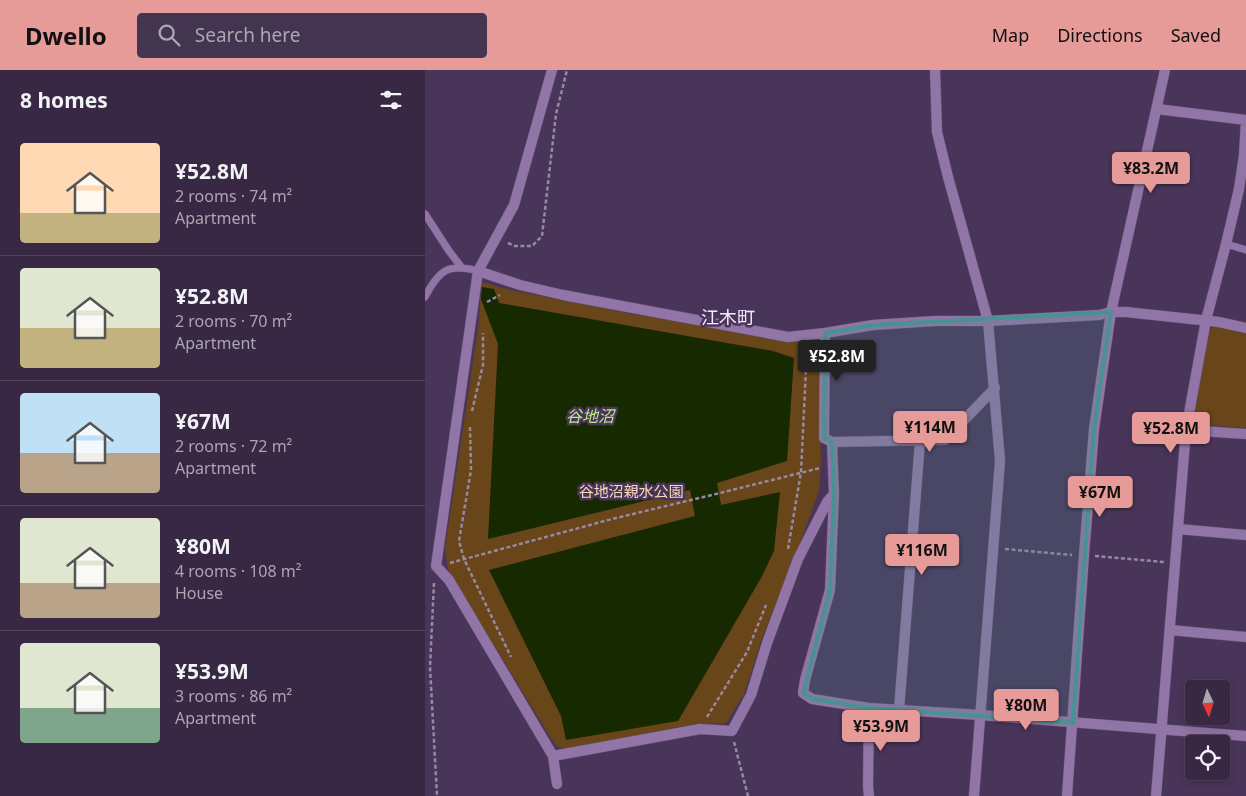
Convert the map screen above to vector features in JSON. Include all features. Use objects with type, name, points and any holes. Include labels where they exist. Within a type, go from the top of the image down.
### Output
[{"type":"street","points":[[552,70],[515,206],[479,271],[437,566],[449,580],[553,756],[557,784]]},
{"type":"street","points":[[935,70],[937,132],[988,321],[1000,461],[974,796]]},
{"type":"street","points":[[1067,796],[1095,429],[1111,312],[1165,70]]},
{"type":"street","points":[[1156,796],[1186,430],[1205,320],[1239,189],[1245,155],[1246,120],[1157,109]]},
{"type":"street","points":[[479,271],[520,285],[563,295],[788,337],[873,325],[935,320],[988,321],[1100,315],[1111,312],[1205,320],[1246,328]]},
{"type":"street","points":[[825,333],[824,438],[832,442],[945,440],[995,388]]},
{"type":"street","points":[[1186,430],[1246,434]]},
{"type":"street","points":[[899,710],[920,440]]},
{"type":"street","points":[[832,442],[834,494],[830,590],[805,680],[803,694],[812,699],[869,708],[1246,736]]},
{"type":"street","points":[[553,756],[700,729],[732,730],[751,696],[767,643],[798,559],[827,502],[834,494]]},
{"type":"street","points":[[1178,529],[1246,535]]},
{"type":"street","points":[[1170,630],[1246,637]]},
{"type":"street","points":[[869,708],[869,796]]},
{"type":"lane","points":[[425,214],[462,268]]},
{"type":"lane","points":[[1226,244],[1246,250]]},
{"type":"lane","points":[[425,297],[432,283],[443,272],[453,268],[479,271]]},
{"type":"path","points":[[497,238],[515,246],[532,246],[542,236],[556,114],[567,70]]},
{"type":"path","points":[[486,303],[500,295]]},
{"type":"path","points":[[472,413],[483,365],[483,330]]},
{"type":"path","points":[[788,549],[801,472],[807,347]]},
{"type":"path","points":[[464,559],[459,541],[471,470],[470,422]]},
{"type":"path","points":[[437,796],[429,668],[437,566],[612,519],[833,464]]},
{"type":"path","points":[[993,548],[1073,555]]},
{"type":"path","points":[[1093,556],[1175,563]]},
{"type":"path","points":[[700,729],[747,652],[768,600]]},
{"type":"path","points":[[732,730],[747,796]]},
{"type":"highlighted area","points":[[1111,312],[1094,429],[1073,723],[869,708],[812,699],[803,693],[830,590],[834,494],[832,442],[824,438],[825,333],[873,325]]},
{"type":"green space","name":"谷地沼","points":[[482,282],[510,290],[631,314],[810,343],[818,342],[821,460],[819,491],[761,641],[744,694],[726,723],[695,724],[569,749],[558,747],[448,570],[445,548],[478,330]]},
{"type":"green space","points":[[1215,326],[1246,334],[1246,428],[1204,425],[1194,415],[1208,332]]},
{"type":"water","name":"谷地沼","points":[[482,287],[494,289],[499,303],[773,351],[794,358],[787,461],[717,483],[721,505],[780,492],[774,551],[761,578],[678,721],[566,740],[561,716],[489,570],[695,516],[690,490],[488,539],[498,344],[481,299]]},
{"type":"district","name":"江木町","points":[[728,318]]},
{"type":"park label","name":"谷地沼親水公園","points":[[631,492]]}]
